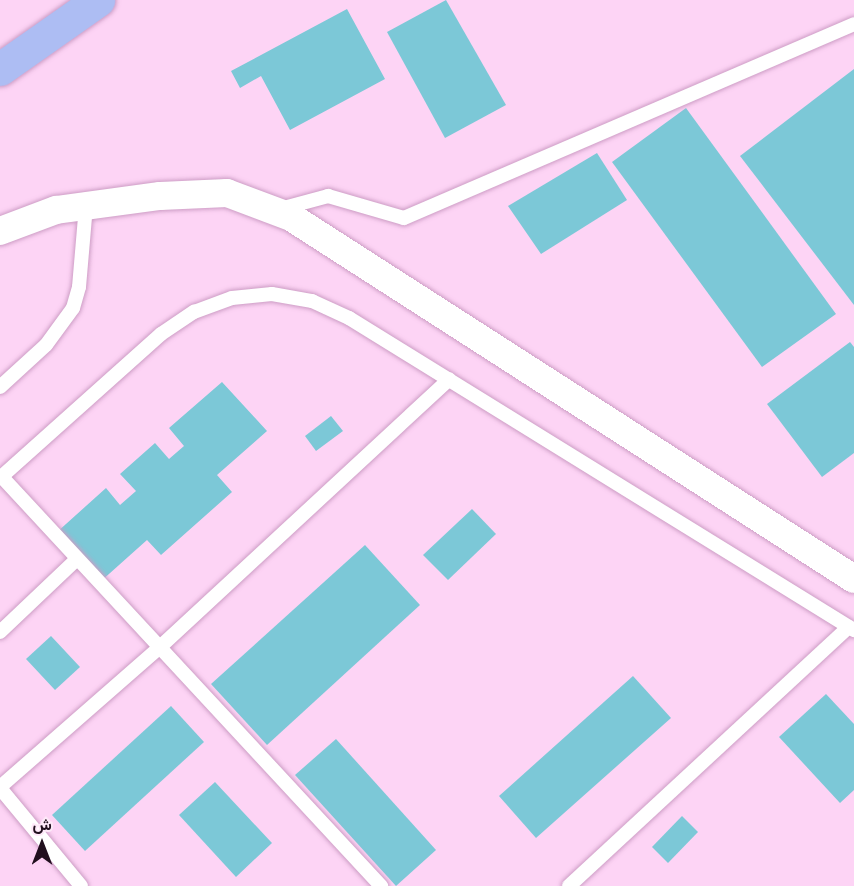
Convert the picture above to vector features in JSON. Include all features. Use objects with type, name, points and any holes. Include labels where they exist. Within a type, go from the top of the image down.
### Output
[{"type":"highway","points":[[0,69],[98,0]]},
{"type":"street","points":[[0,231],[56,210],[159,196],[227,193],[275,210],[291,217],[854,579]]},
{"type":"lane","points":[[275,210],[328,196],[404,218],[854,24]]},
{"type":"lane","points":[[0,387],[46,345],[73,308],[79,287],[86,206]]},
{"type":"lane","points":[[381,886],[1,477],[161,334],[194,312],[232,298],[272,294],[312,301],[349,318],[852,628],[569,886]]},
{"type":"lane","points":[[81,886],[0,787],[159,647],[449,379]]},
{"type":"lane","points":[[0,632],[78,559]]},
{"type":"building","points":[[446,0],[506,105],[445,138],[387,32]]},
{"type":"building","points":[[347,9],[385,79],[290,130],[261,76],[240,88],[231,71]]},
{"type":"building","points":[[854,69],[854,305],[740,156]]},
{"type":"building","points":[[686,108],[836,314],[762,367],[612,162]]},
{"type":"building","points":[[597,153],[627,200],[541,254],[508,206]]},
{"type":"building","points":[[850,342],[854,347],[854,453],[822,477],[767,404]]},
{"type":"building","points":[[222,382],[267,431],[217,475],[232,492],[161,555],[147,540],[100,582],[56,533],[106,488],[120,505],[136,491],[120,474],[155,443],[169,459],[184,446],[169,428]]},
{"type":"building","points":[[331,416],[343,431],[316,451],[305,436]]},
{"type":"building","points":[[472,509],[496,534],[448,580],[423,555]]},
{"type":"building","points":[[365,545],[420,605],[267,745],[211,684]]},
{"type":"building","points":[[51,636],[80,667],[55,690],[26,659]]},
{"type":"building","points":[[633,676],[671,718],[536,838],[499,796]]},
{"type":"building","points":[[826,694],[854,724],[854,790],[840,803],[779,737]]},
{"type":"building","points":[[171,706],[204,742],[85,851],[52,815]]},
{"type":"building","points":[[336,739],[436,850],[396,886],[295,775]]},
{"type":"building","points":[[215,782],[272,843],[236,877],[179,815]]},
{"type":"building","points":[[682,816],[698,832],[668,863],[652,847]]}]
